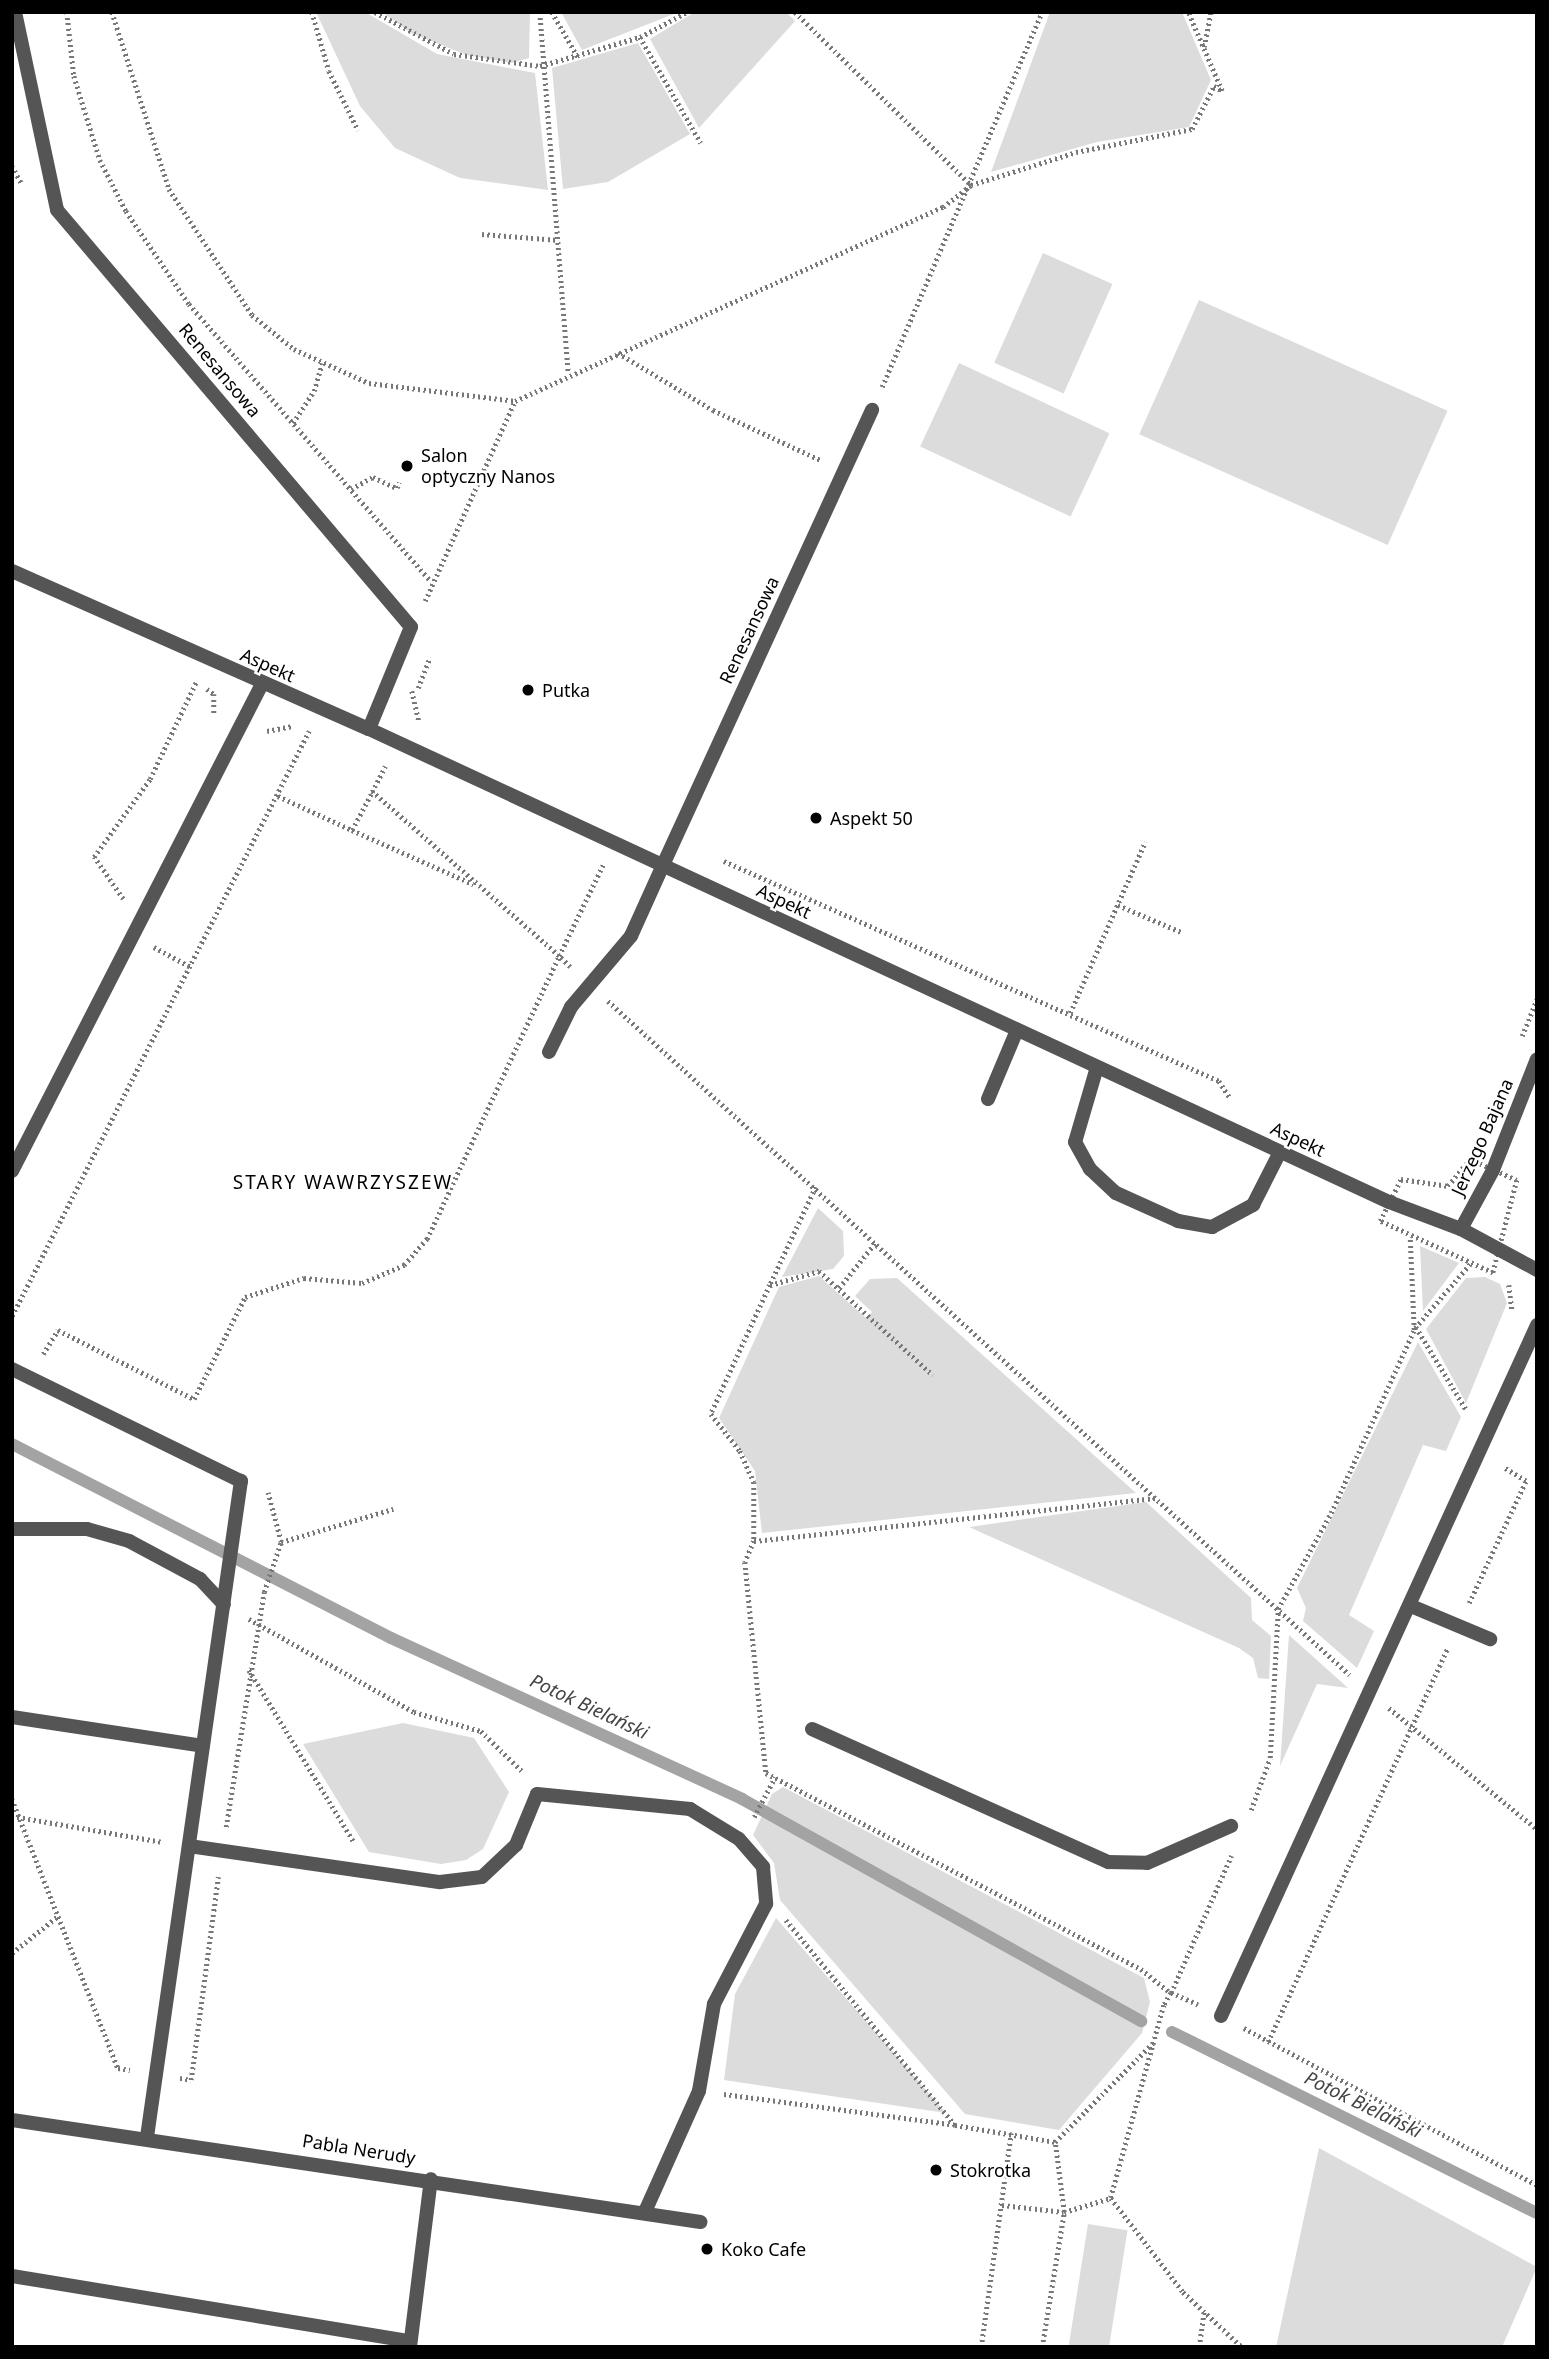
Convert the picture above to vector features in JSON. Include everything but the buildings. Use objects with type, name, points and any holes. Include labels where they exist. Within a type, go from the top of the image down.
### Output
[{"type":"street","name":"Renesansowa","points":[[15,12],[57,210],[411,627],[392,682],[369,729]]},
{"type":"street","name":"Renesansowa","points":[[548,1052],[589,984],[631,936],[872,410]]},
{"type":"street","name":"Aspekt","points":[[12,571],[262,684],[369,729],[1280,1152],[1461,1229],[1537,1269]]},
{"type":"street","points":[[12,1171],[262,684]]},
{"type":"street","points":[[988,1099],[1017,1030]]},
{"type":"street","name":"Jerzego Bajana","points":[[1461,1229],[1493,1170],[1537,1059]]},
{"type":"street","points":[[1097,1067],[1075,1142],[1090,1169],[1116,1193],[1178,1221],[1212,1227],[1253,1205],[1280,1152]]},
{"type":"street","points":[[1221,2016],[1371,1693],[1534,1330]]},
{"type":"street","points":[[12,1369],[241,1481],[147,2137]]},
{"type":"street","points":[[12,1529],[87,1529],[129,1541],[178,1564],[224,1605]]},
{"type":"street","points":[[1410,1606],[1490,1639]]},
{"type":"street","points":[[12,1717],[203,1746]]},
{"type":"street","points":[[812,1729],[1108,1862],[1147,1863],[1231,1826]]},
{"type":"street","points":[[189,1846],[440,1882],[482,1877],[516,1845],[537,1794],[690,1809],[740,1839],[763,1867],[765,1895],[744,1951],[714,2004],[699,2091],[645,2212]]},
{"type":"street","name":"Pabla Nerudy","points":[[12,2120],[432,2179],[700,2222]]},
{"type":"street","points":[[12,2276],[409,2344],[432,2179]]},
{"type":"path","points":[[67,12],[78,88],[100,160],[126,211],[189,304],[430,580]]},
{"type":"path","points":[[112,12],[169,189],[203,247],[252,315],[322,363],[369,383],[515,401]]},
{"type":"path","points":[[312,12],[329,71],[358,130]]},
{"type":"path","points":[[375,12],[454,54],[540,65],[578,57],[640,37],[687,12]]},
{"type":"path","points":[[540,12],[540,65],[559,240],[569,371]]},
{"type":"path","points":[[552,12],[578,57]]},
{"type":"path","points":[[796,12],[971,185]]},
{"type":"path","points":[[872,410],[971,185],[1042,12]]},
{"type":"path","points":[[423,612],[430,580],[515,401],[569,371],[943,208],[971,185],[1076,152],[1192,130],[1214,86],[1222,91],[1188,12]]},
{"type":"path","points":[[1203,48],[1211,12]]},
{"type":"path","points":[[640,37],[701,143]]},
{"type":"path","points":[[12,166],[26,190]]},
{"type":"path","points":[[482,234],[559,240]]},
{"type":"path","points":[[617,352],[713,410],[844,470]]},
{"type":"path","points":[[293,423],[314,391],[322,363]]},
{"type":"path","points":[[351,489],[373,477],[397,488],[399,482]]},
{"type":"path","points":[[425,731],[416,693],[432,642]]},
{"type":"path","points":[[392,682],[416,693]]},
{"type":"path","points":[[12,1316],[278,796],[325,711]]},
{"type":"path","points":[[352,830],[385,765]]},
{"type":"path","points":[[372,792],[816,1187],[1371,1693],[1537,1829]]},
{"type":"path","points":[[278,796],[478,886]]},
{"type":"path","points":[[674,839],[1219,1081],[1235,1106]]},
{"type":"path","points":[[1070,1013],[1145,842]]},
{"type":"path","points":[[30,1355],[39,1359],[58,1331],[194,1399],[245,1297],[304,1278],[362,1283],[404,1265],[426,1239],[614,843]]},
{"type":"path","points":[[1118,905],[1181,932]]},
{"type":"path","points":[[1388,1173],[1401,1179]]},
{"type":"path","points":[[816,1187],[711,1414],[748,1466],[754,1541],[745,1562],[766,1773],[1141,1969],[1171,1993],[1221,2016],[1537,2185]]},
{"type":"path","points":[[1409,1233],[1415,1329],[1465,1414],[1471,1402]]},
{"type":"path","points":[[839,1288],[875,1242]]},
{"type":"path","points":[[1247,1819],[1270,1758],[1278,1609],[1332,1513],[1415,1329],[1471,1262]]},
{"type":"path","points":[[770,1285],[819,1271],[933,1375]]},
{"type":"path","points":[[1493,1273],[1507,1281],[1514,1305],[1507,1325],[1534,1330]]},
{"type":"path","points":[[1268,2042],[1404,1755],[1411,1727],[1526,1480],[1501,1470],[1506,1459]]},
{"type":"path","points":[[264,1592],[281,1542],[265,1486]]},
{"type":"path","points":[[754,1541],[1156,1498]]},
{"type":"path","points":[[281,1542],[393,1509]]},
{"type":"path","points":[[224,1605],[414,1712],[481,1731],[515,1758],[537,1794]]},
{"type":"path","points":[[220,1624],[373,1872]]},
{"type":"path","points":[[752,1821],[775,1777]]},
{"type":"path","points":[[12,1799],[118,2068],[191,2080]]},
{"type":"path","points":[[12,1816],[189,1846]]},
{"type":"path","points":[[1111,2198],[1171,1993],[1237,1843]]},
{"type":"path","points":[[765,1895],[955,2125]]},
{"type":"path","points":[[12,1953],[58,1916]]},
{"type":"path","points":[[1055,2141],[1155,2041]]},
{"type":"path","points":[[699,2091],[1055,2141]]},
{"type":"path","points":[[981,2347],[1011,2133]]},
{"type":"path","points":[[1042,2347],[1064,2212],[1055,2141]]},
{"type":"path","points":[[1002,2205],[1064,2212],[1111,2198]]},
{"type":"path","points":[[1111,2198],[1204,2311],[1242,2347]]},
{"type":"path","points":[[1199,2347],[1204,2311]]},
{"type":"shaded area","points":[[316,12],[365,12],[437,54],[535,73],[548,190],[460,178],[395,148],[360,106]]},
{"type":"shaded area","points":[[382,12],[530,12],[529,58],[512,63],[467,55],[411,33]]},
{"type":"shaded area","points":[[561,12],[679,12],[582,50]]},
{"type":"shaded area","points":[[695,12],[786,12],[795,21],[699,128],[650,39]]},
{"type":"shaded area","points":[[1050,12],[1182,12],[1211,80],[1189,127],[1097,142],[991,172]]},
{"type":"shaded area","points":[[638,43],[690,134],[608,182],[563,189],[552,68]]},
{"type":"shaded area","points":[[1043,253],[1112,284],[1064,394],[994,363]]},
{"type":"shaded area","points":[[1199,300],[1447,411],[1388,545],[1139,434]]},
{"type":"shaded area","points":[[959,363],[1109,433],[1071,517],[920,446]]},
{"type":"shaded area","points":[[818,1208],[843,1231],[844,1256],[833,1269],[782,1277]]},
{"type":"shaded area","points":[[1420,1246],[1459,1263],[1423,1311]]},
{"type":"shaded area","points":[[819,1276],[866,1318],[872,1312],[855,1296],[870,1279],[897,1278],[1136,1493],[762,1533],[755,1471],[719,1418],[779,1287]]},
{"type":"shaded area","points":[[1485,1277],[1500,1284],[1507,1303],[1466,1403],[1426,1329],[1466,1278]]},
{"type":"shaded area","points":[[1418,1342],[1461,1417],[1446,1451],[1423,1445],[1349,1615],[1374,1631],[1357,1668],[1303,1621],[1306,1608],[1297,1588]]},
{"type":"shaded area","points":[[1146,1502],[1251,1598],[1252,1620],[1271,1636],[1269,1679],[1258,1678],[1253,1658],[1239,1648],[969,1527]]},
{"type":"shaded area","points":[[1289,1635],[1348,1688],[1317,1684],[1280,1766]]},
{"type":"shaded area","points":[[403,1723],[474,1738],[509,1792],[483,1849],[466,1860],[441,1864],[369,1852],[303,1744]]},
{"type":"shaded area","points":[[783,1787],[1144,1978],[1150,2002],[1142,2033],[1059,2130],[965,2114],[780,1900],[774,1863],[753,1835],[772,1794]]},
{"type":"shaded area","points":[[776,1918],[946,2113],[724,2080],[735,1994]]},
{"type":"shaded area","points":[[1319,2148],[1537,2267],[1502,2347],[1276,2347]]},
{"type":"shaded area","points":[[1088,2224],[1128,2230],[1109,2347],[1069,2345]]},
{"type":"waterway","name":"Potok Bielański","points":[[12,1444],[391,1638],[742,1799],[1141,2021]]},
{"type":"waterway","name":"Potok Bielański","points":[[1172,2032],[1537,2213]]},
{"type":"place","name":"Salon optyczny Nanos","points":[[407,466]]},
{"type":"place","name":"Putka","points":[[528,690]]},
{"type":"place","name":"Aspekt 50","points":[[816,818]]},
{"type":"place","name":"Stokrotka","points":[[936,2170]]},
{"type":"place","name":"Koko Cafe","points":[[707,2249]]},
{"type":"district","name":"STARY WAWRZYSZEW","points":[[343,1183]]}]
